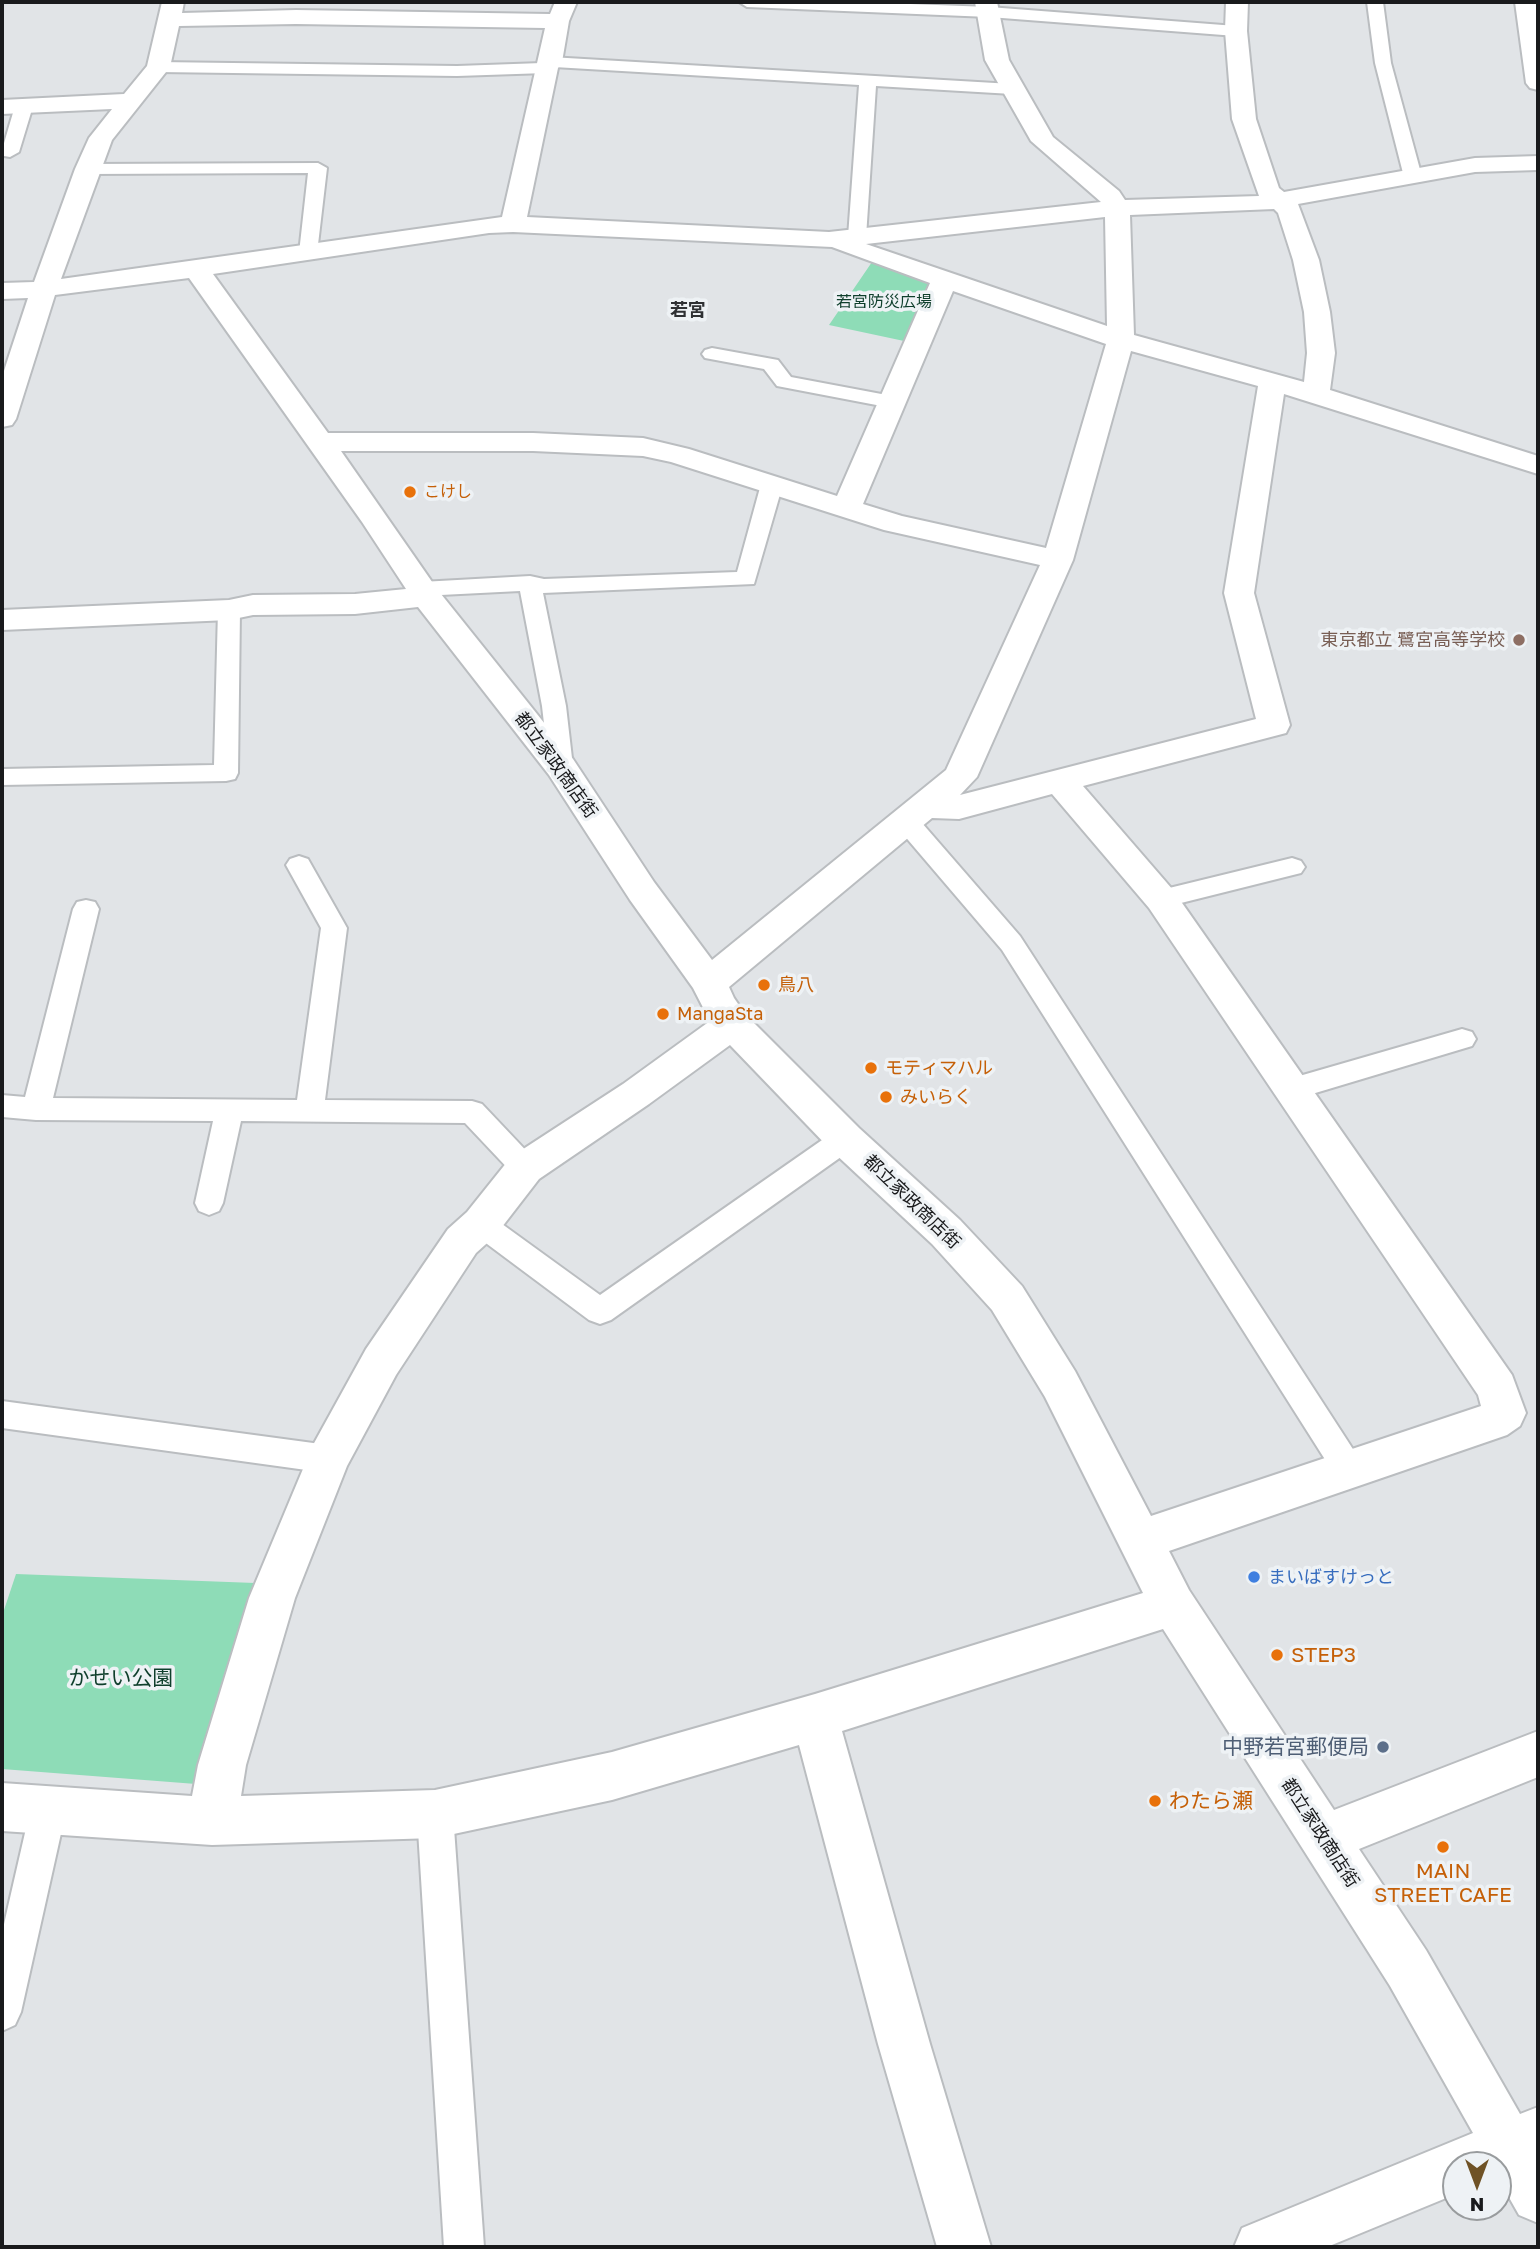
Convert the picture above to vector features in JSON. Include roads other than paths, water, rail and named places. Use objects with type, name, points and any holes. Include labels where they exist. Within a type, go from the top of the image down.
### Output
[{"type":"street","points":[[1237,2],[1236,31],[1244,119],[1268,191],[1290,210],[1306,260],[1317,312],[1321,353],[1316,394]]},
{"type":"street","points":[[1526,2],[1538,83]]},
{"type":"street","points":[[709,983],[960,777],[1058,560],[1121,340],[1117,208],[1110,196],[1043,141],[997,60],[987,7]]},
{"type":"street","points":[[2,419],[87,169],[101,138],[158,67],[171,11],[296,17],[562,11],[513,223]]},
{"type":"street","points":[[13,107],[130,101]]},
{"type":"street","points":[[2,291],[44,289],[196,269],[513,223],[829,240],[1117,208],[1278,201],[1475,165],[1538,163]]},
{"type":"street","points":[[829,240],[1121,340],[1316,394],[1538,465]]},
{"type":"street","name":"都立家政商店街","points":[[196,269],[424,592],[561,767],[642,891],[709,983],[718,1004],[732,1024],[845,1139],[946,1232],[1007,1298],[1060,1384],[1173,1605],[1323,1839],[1523,2139],[1538,2196]]},
{"type":"street","points":[[846,509],[945,278]]},
{"type":"street","points":[[917,814],[959,807],[1274,725],[1239,593],[1272,383]]},
{"type":"street","points":[[318,442],[533,442],[643,447],[679,455],[895,524],[1058,560]]},
{"type":"street","points":[[2,620],[229,610],[253,605],[355,604],[424,592]]},
{"type":"street","points":[[1059,780],[1161,899],[1497,1388],[1505,1413],[1492,1422],[1140,1540]]},
{"type":"street","points":[[212,1821],[222,1765],[272,1598],[328,1459],[381,1362],[462,1241],[481,1224],[525,1168],[636,1094],[732,1024]]},
{"type":"street","points":[[2,1807],[212,1821],[435,1814],[612,1776],[815,1717],[1173,1605]]},
{"type":"street","points":[[815,1717],[904,2045],[964,2247]]},
{"type":"street","points":[[1323,1839],[1538,1754]]},
{"type":"street","points":[[1494,2151],[1523,2139]]},
{"type":"street","points":[[1261,2247],[1442,2173]]},
{"type":"lane","points":[[747,2],[987,7],[1236,31]]},
{"type":"lane","points":[[1375,2],[1383,64],[1413,177]]},
{"type":"lane","points":[[158,67],[457,71],[548,65],[1012,89]]},
{"type":"lane","points":[[857,237],[868,80]]},
{"type":"lane","points":[[10,152],[13,107]]},
{"type":"lane","points":[[87,169],[318,168],[309,253]]},
{"type":"lane","points":[[712,354],[771,363],[784,382],[892,402]]},
{"type":"lane","points":[[424,592],[530,583],[544,586],[746,579],[772,484]]},
{"type":"lane","points":[[530,583],[554,706],[561,767]]},
{"type":"lane","points":[[2,776],[226,773],[229,610]]},
{"type":"lane","points":[[917,814],[1011,943],[1349,1470]]},
{"type":"lane","points":[[299,865],[334,928],[310,1110]]},
{"type":"lane","points":[[1161,899],[1292,867]]},
{"type":"lane","points":[[36,1109],[86,909]]},
{"type":"lane","points":[[1292,1089],[1462,1039]]},
{"type":"lane","points":[[2,1106],[36,1109],[472,1112],[525,1168]]},
{"type":"lane","points":[[209,1203],[229,1110]]},
{"type":"lane","points":[[481,1224],[600,1311],[845,1139]]},
{"type":"lane","points":[[2,1414],[328,1459]]},
{"type":"lane","points":[[2,2012],[48,1811]]},
{"type":"lane","points":[[435,1814],[464,2247]]},
{"type":"place","name":"こけし","points":[[410,492]]},
{"type":"place","name":"東京都立 鷺宮高等学校","points":[[1519,640]]},
{"type":"place","name":"鳥八","points":[[764,985]]},
{"type":"place","name":"MangaSta","points":[[663,1014]]},
{"type":"place","name":"モティマハル","points":[[871,1068]]},
{"type":"place","name":"みいらく","points":[[886,1097]]},
{"type":"place","name":"まいばすけっと","points":[[1254,1577]]},
{"type":"place","name":"STEP3","points":[[1277,1655]]},
{"type":"place","name":"中野若宮郵便局","points":[[1383,1747]]},
{"type":"place","name":"わたら瀬","points":[[1155,1801]]},
{"type":"place","name":"MAIN STREET CAFE","points":[[1443,1847]]},
{"type":"district","name":"若宮","points":[[688,310]]},
{"type":"park label","name":"若宮防災広場","points":[[884,302]]},
{"type":"park label","name":"かせい公園","points":[[121,1678]]}]
